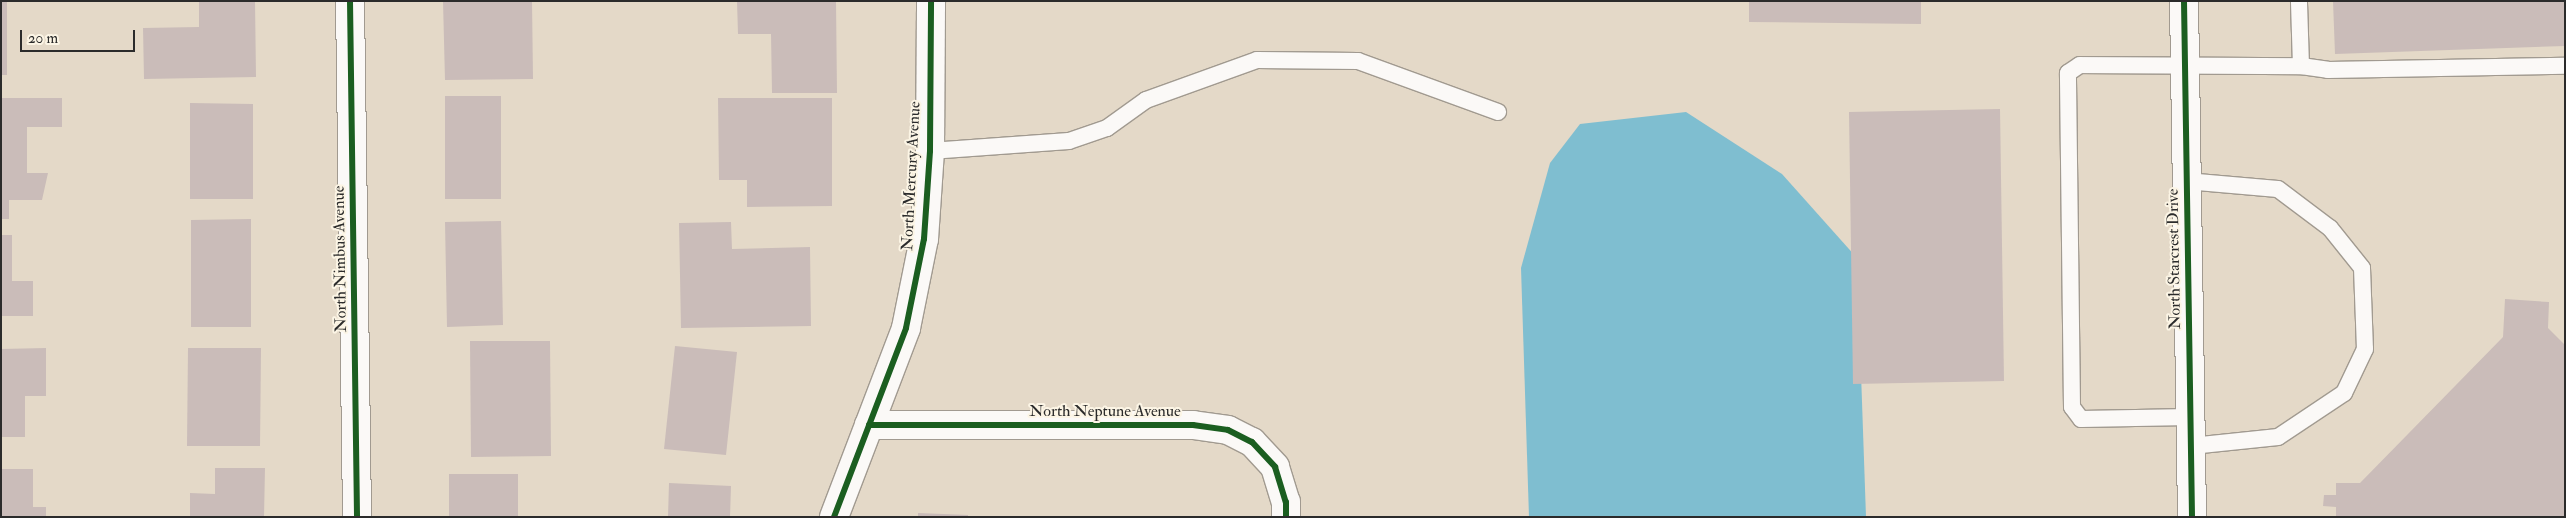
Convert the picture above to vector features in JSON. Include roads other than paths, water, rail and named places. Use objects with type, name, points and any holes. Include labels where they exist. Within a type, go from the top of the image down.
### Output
[{"type":"street","name":"North Nimbus Avenue","points":[[350,1],[357,517]]},
{"type":"street","name":"North Mercury Avenue","points":[[834,517],[906,328],[924,239],[930,151],[931,1]]},
{"type":"street","name":"North Starcrest Drive","points":[[2184,1],[2192,517]]},
{"type":"street","name":"North Neptune Avenue","points":[[869,424],[1193,425],[1228,430],[1252,442],[1275,467],[1286,502],[1286,517]]},
{"type":"lane","points":[[2299,1],[2301,66]]},
{"type":"lane","points":[[930,151],[1069,141],[1107,128],[1146,100],[1256,60],[1358,61],[1498,112]]},
{"type":"lane","points":[[2190,417],[2082,419],[2072,407],[2068,74],[2080,64],[2301,66],[2328,70],[2565,66]]},
{"type":"lane","points":[[2186,181],[2278,188],[2330,228],[2362,268],[2365,349],[2344,393],[2278,437],[2191,446]]},
{"type":"water","points":[[1686,112],[1782,174],[1857,258],[1866,517],[1529,517],[1521,268],[1550,163],[1580,124]]}]
